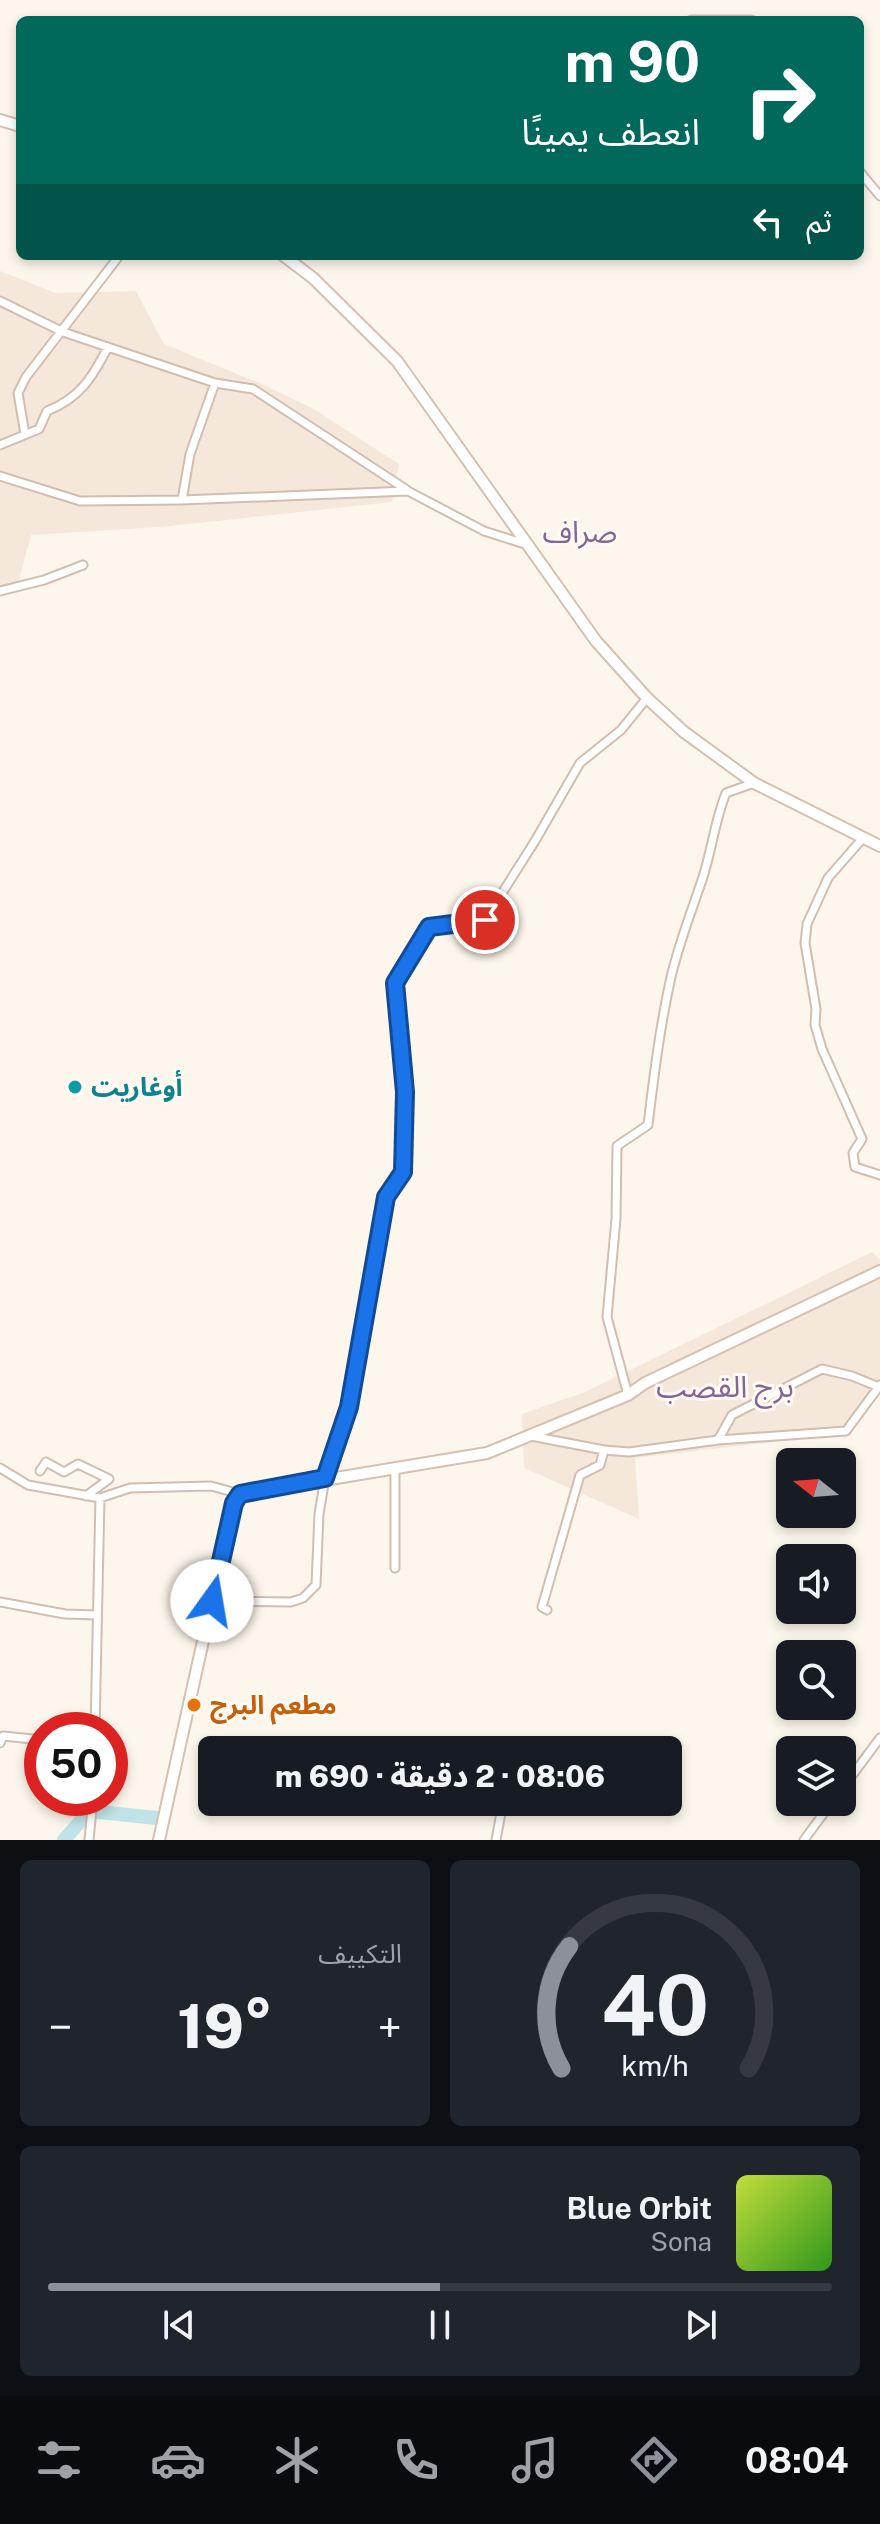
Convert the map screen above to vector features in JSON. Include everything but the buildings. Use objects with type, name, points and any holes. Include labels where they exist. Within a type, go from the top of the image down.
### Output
[{"type":"main road","points":[[289,260],[313,278],[397,361],[596,641],[647,698],[684,732],[754,783],[879,844]]},
{"type":"main road","points":[[159,1840],[234,1503],[240,1494],[484,1453],[628,1395],[645,1383],[880,1271]]},
{"type":"street","points":[[864,177],[880,196]]},
{"type":"street","points":[[25,434],[18,393],[26,377],[116,260]]},
{"type":"street","points":[[0,301],[63,332],[215,383],[253,389],[408,491],[484,531],[530,546]]},
{"type":"street","points":[[0,445],[39,429],[47,411],[69,402],[84,387],[108,347]]},
{"type":"street","points":[[182,500],[190,454],[215,383]]},
{"type":"street","points":[[0,476],[80,501],[408,491]]},
{"type":"street","points":[[0,591],[44,580],[83,565]]},
{"type":"street","points":[[212,1601],[291,1602],[303,1598],[316,1585],[319,1514],[325,1478],[349,1407],[386,1197],[403,1172],[405,1092],[395,983],[429,927],[485,920],[580,763],[621,730],[647,698]]},
{"type":"street","points":[[628,1395],[607,1317],[616,1219],[617,1146],[648,1125],[659,1037],[672,975],[726,793],[754,783]]},
{"type":"street","points":[[863,838],[828,878],[807,924],[805,943],[816,1009],[815,1025],[822,1049],[862,1139],[853,1153],[855,1167],[880,1175]]},
{"type":"street","points":[[530,1436],[629,1452],[718,1440],[846,1431],[880,1386],[822,1369],[732,1415],[718,1440]]},
{"type":"street","points":[[547,1610],[542,1607],[580,1475],[600,1465],[604,1450]]},
{"type":"street","points":[[40,1471],[46,1462],[64,1472],[78,1464],[109,1479],[86,1496]]},
{"type":"street","points":[[395,1467],[395,1568]]},
{"type":"street","points":[[0,1468],[28,1485],[100,1498],[130,1488],[197,1486],[240,1494]]},
{"type":"street","points":[[95,1712],[100,1498]]},
{"type":"street","points":[[0,1602],[65,1614],[97,1615]]},
{"type":"street","points":[[0,1743],[3,1736],[24,1738]]},
{"type":"street","points":[[856,1770],[880,1738]]},
{"type":"street","points":[[89,1840],[91,1816]]},
{"type":"street","points":[[496,1840],[500,1816]]},
{"type":"street","points":[[804,1840],[822,1816]]},
{"type":"shaded area","points":[[0,271],[56,293],[136,291],[164,344],[312,408],[399,464],[392,502],[161,527],[31,535],[19,581],[0,585]]},
{"type":"shaded area","points":[[872,1252],[880,1259],[880,1390],[843,1434],[635,1458],[639,1519],[524,1468],[522,1414],[585,1392]]},
{"type":"waterway","points":[[64,1840],[89,1811],[157,1818]]},
{"type":"place","name":"أوغاريت","points":[[75,1087]]},
{"type":"place","name":"مطعم البرج","points":[[194,1705]]},
{"type":"district","name":"صراف","points":[[580,532]]},
{"type":"district","name":"برج القصب","points":[[725,1387]]},
{"type":"route","points":[[212,1601],[234,1503],[240,1494],[325,1478],[349,1407],[386,1197],[403,1172],[405,1092],[395,983],[429,927],[485,920]]}]
